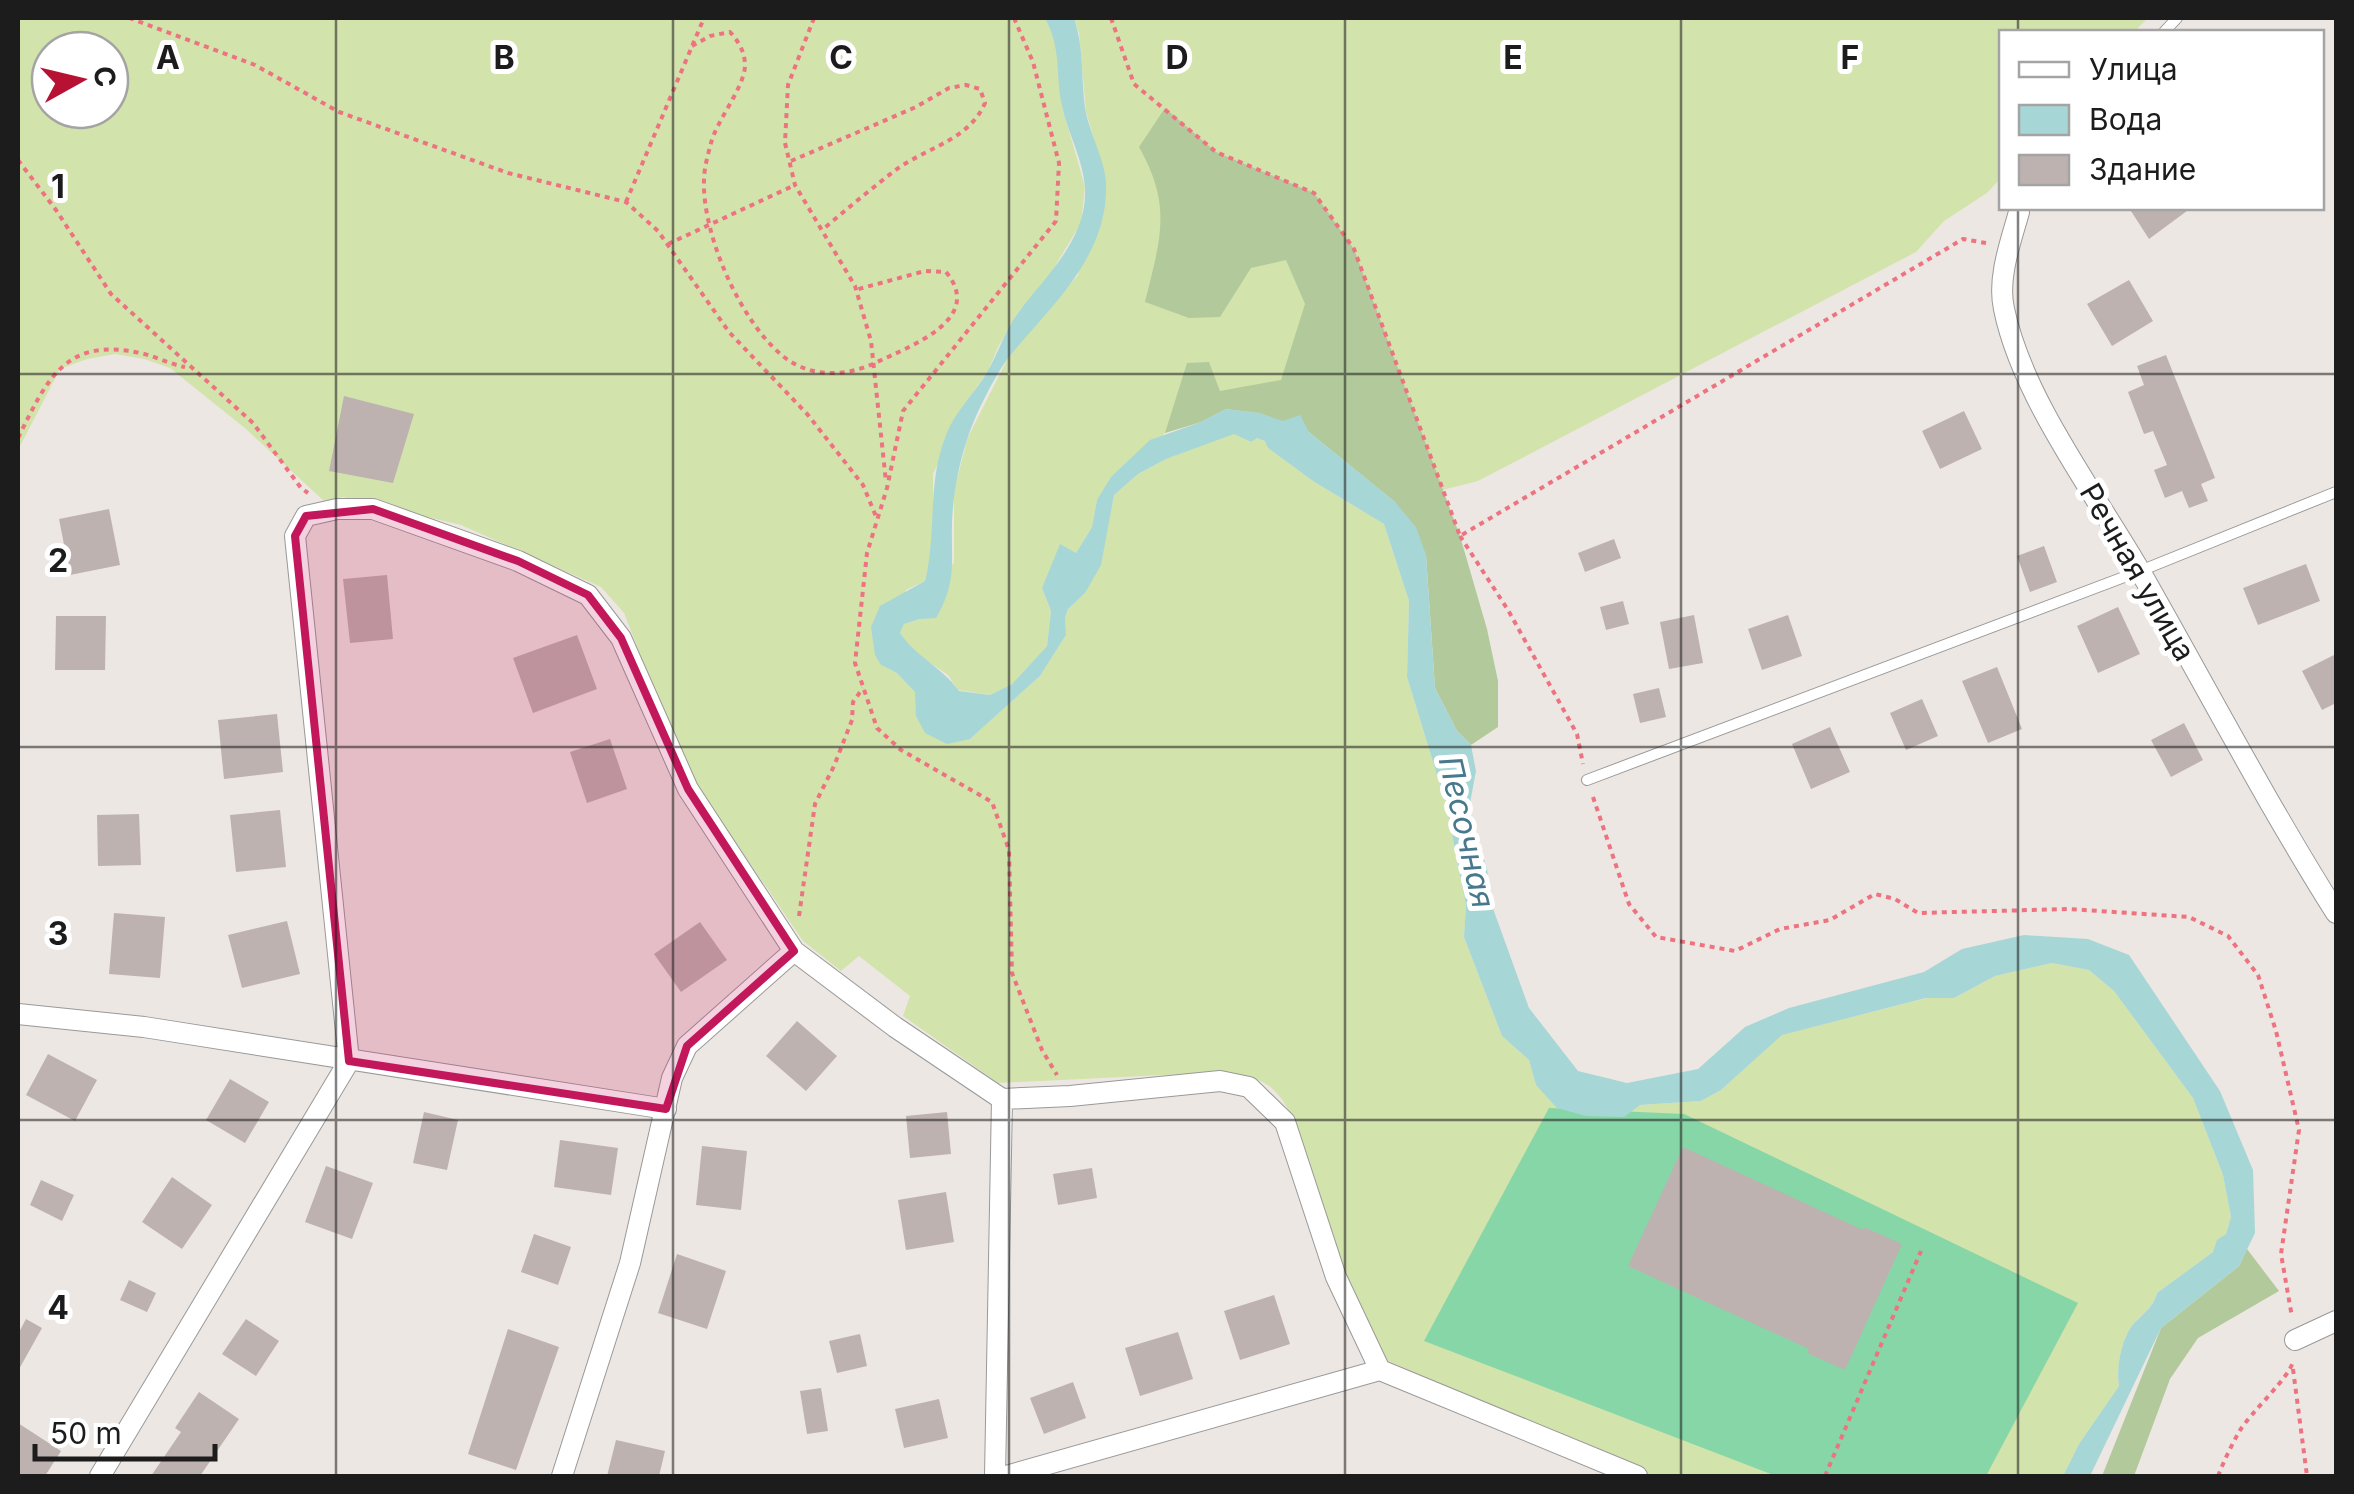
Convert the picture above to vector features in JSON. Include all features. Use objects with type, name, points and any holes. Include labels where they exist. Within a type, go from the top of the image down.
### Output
[{"type":"street","name":"Речная улица","points":[[2020,210],[2004,269],[2003,306],[2034,393],[2140,571],[2286,834],[2336,914]]},
{"type":"street","points":[[100,1476],[349,1061],[295,536],[306,516],[337,509],[374,509],[518,561],[588,595],[621,638],[688,789],[794,950],[895,1027],[1002,1099],[1220,1081],[1250,1087],[1285,1122],[1336,1277],[1380,1370]]},
{"type":"street","points":[[562,1476],[630,1263],[672,1078],[687,1046],[794,950]]},
{"type":"street","points":[[18,1014],[144,1027],[666,1108]]},
{"type":"street","points":[[996,1476],[1002,1099]]},
{"type":"street","points":[[2295,1340],[2336,1321]]},
{"type":"street","points":[[1006,1476],[1380,1370],[1637,1476]]},
{"type":"lane","points":[[1587,780],[2140,571],[2336,492]]},
{"type":"path","points":[[129,18],[255,65],[339,112],[508,173],[626,202],[668,244],[729,332],[808,415],[863,485],[877,519]]},
{"type":"path","points":[[626,202],[704,18]]},
{"type":"path","points":[[814,18],[788,85],[785,143],[795,185],[856,290],[874,364],[886,488]]},
{"type":"path","points":[[1014,18],[1034,62],[1059,163],[1056,221],[903,410],[867,553],[854,663],[877,728],[901,750],[992,802],[1009,850],[1012,973],[1042,1050],[1070,1096]]},
{"type":"path","points":[[1111,18],[1134,84],[1216,152],[1314,194],[1354,249],[1460,536],[1508,610],[1576,734],[1587,780],[1629,904],[1656,938],[1735,951],[1780,929],[1830,920],[1875,894],[1895,898],[1918,914],[2069,909],[2190,917],[2228,936],[2258,976],[2276,1031],[2299,1130],[2282,1254],[2295,1340],[2293,1368],[2307,1476]]},
{"type":"path","points":[[692,46],[710,36],[730,32],[740,43],[745,68],[712,139],[704,180],[710,225],[745,313],[769,345],[797,367],[832,374],[874,364],[947,324],[957,303],[955,283],[946,272],[925,270],[856,290]]},
{"type":"path","points":[[790,162],[916,108],[950,88],[966,85],[980,89],[985,103],[978,120],[964,132],[901,166],[822,230]]},
{"type":"path","points":[[18,160],[111,294],[253,423],[300,488],[337,509]]},
{"type":"path","points":[[668,244],[795,185]]},
{"type":"path","points":[[1460,536],[1963,239],[2010,247]]},
{"type":"path","points":[[18,438],[43,386],[59,366],[82,356],[106,350],[140,352],[190,368]]},
{"type":"path","points":[[794,950],[815,804],[852,720],[853,702],[864,688]]},
{"type":"path","points":[[1825,1476],[1921,1251]]},
{"type":"path","points":[[2218,1476],[2239,1431],[2293,1368]]},
{"type":"highlighted area","points":[[373,509],[518,561],[588,595],[621,638],[688,789],[794,951],[687,1046],[666,1109],[349,1061],[295,536],[306,516]]},
{"type":"green space","points":[[18,18],[1045,18],[1057,41],[1062,106],[1085,187],[1081,223],[1051,273],[1017,314],[988,371],[969,398],[933,474],[933,543],[925,581],[906,590],[881,665],[897,673],[970,739],[1040,676],[1066,635],[1068,609],[1085,593],[1114,495],[1138,474],[1166,459],[1234,433],[1250,442],[1257,438],[1266,441],[1268,448],[1313,481],[1384,524],[1409,601],[1407,677],[1446,804],[1466,905],[1464,937],[1502,1036],[1529,1060],[1536,1085],[1640,1105],[1701,1101],[1721,1090],[1781,1035],[1927,998],[1954,998],[1995,976],[2052,963],[2089,970],[2114,991],[2193,1098],[2223,1175],[2231,1217],[2226,1234],[2213,1252],[2157,1293],[2131,1327],[2120,1355],[2119,1386],[2079,1444],[2063,1476],[1654,1476],[1381,1358],[1368,1346],[1295,1122],[1282,1099],[1268,1085],[1225,1072],[998,1083],[903,1016],[910,996],[859,956],[841,971],[803,941],[694,781],[624,613],[601,587],[461,525],[343,497],[324,501],[246,429],[170,368],[115,354],[60,369],[18,450]]},
{"type":"green space","points":[[1074,18],[2148,18],[2136,30],[1999,30],[1999,180],[1987,193],[1944,221],[1916,252],[1478,481],[1395,502],[1309,432],[1283,421],[1226,409],[1165,433],[1097,500],[1092,527],[1076,553],[1065,549],[1042,588],[1051,611],[1047,646],[1012,684],[990,695],[958,690],[948,675],[911,650],[900,633],[904,624],[920,619],[954,562],[954,490],[968,437],[1010,354],[1078,275],[1098,153],[1086,112],[1079,33]]},
{"type":"green space","points":[[1165,108],[1216,152],[1314,193],[1354,249],[1460,536],[1487,629],[1498,681],[1498,727],[1471,745],[1457,731],[1435,688],[1426,555],[1395,502],[1309,432],[1259,413],[1226,409],[1165,433],[1187,363],[1209,362],[1220,391],[1281,380],[1305,304],[1286,260],[1251,268],[1220,317],[1189,318],[1145,302],[1159,242],[1160,206],[1150,168],[1139,147]]},
{"type":"green space","points":[[1549,1108],[1684,1114],[2078,1303],[1986,1476],[1776,1476],[1424,1341]]},
{"type":"green space","points":[[2247,1249],[2279,1291],[2198,1338],[2170,1379],[2134,1476],[2102,1476],[2161,1328],[2239,1266]]},
{"type":"water","name":"Песочная","points":[[1045,18],[1074,18],[1085,108],[1105,173],[1105,208],[1089,254],[1062,295],[1007,360],[975,419],[956,481],[951,572],[943,605],[936,618],[904,624],[900,633],[959,691],[990,695],[1012,684],[1047,646],[1051,611],[1042,588],[1060,544],[1076,553],[1092,527],[1097,500],[1111,477],[1150,440],[1226,409],[1283,421],[1300,415],[1309,432],[1395,502],[1416,527],[1426,555],[1435,688],[1457,731],[1471,745],[1476,771],[1468,814],[1487,868],[1491,903],[1529,1008],[1578,1071],[1627,1083],[1698,1069],[1745,1027],[1789,1008],[1924,972],[1962,949],[2024,935],[2088,939],[2129,955],[2220,1091],[2253,1170],[2255,1233],[2239,1266],[2161,1328],[2090,1476],[2063,1476],[2079,1444],[2119,1386],[2120,1355],[2127,1333],[2157,1293],[2213,1252],[2217,1240],[2226,1234],[2231,1217],[2223,1175],[2193,1098],[2114,991],[2089,970],[2052,963],[1995,976],[1954,998],[1926,998],[1782,1035],[1721,1090],[1701,1101],[1640,1105],[1624,1117],[1586,1116],[1557,1108],[1536,1085],[1529,1060],[1502,1036],[1464,937],[1466,905],[1446,804],[1407,677],[1409,601],[1384,524],[1313,481],[1268,448],[1265,441],[1257,438],[1251,442],[1234,434],[1166,459],[1138,474],[1114,495],[1101,565],[1085,593],[1068,609],[1066,635],[1040,676],[970,739],[947,744],[925,733],[916,716],[915,692],[897,673],[881,665],[875,655],[871,627],[880,606],[925,581],[936,473],[949,429],[986,374],[1013,320],[1063,255],[1080,223],[1084,177],[1062,106],[1056,51]]},
{"type":"building","points":[[2130,210],[2188,210],[2149,239]]},
{"type":"building","points":[[2129,280],[2153,321],[2112,346],[2087,304]]},
{"type":"building","points":[[2166,355],[2215,478],[2201,484],[2208,501],[2189,508],[2182,491],[2165,498],[2154,470],[2167,465],[2153,431],[2144,434],[2128,392],[2144,385],[2137,366]]},
{"type":"building","points":[[344,396],[414,414],[393,483],[329,471]]},
{"type":"building","points":[[1964,411],[1982,449],[1940,469],[1922,431]]},
{"type":"building","points":[[109,509],[120,565],[70,575],[59,519]]},
{"type":"building","points":[[1614,539],[1621,558],[1585,572],[1578,553]]},
{"type":"building","points":[[2044,546],[2057,582],[2030,592],[2017,556]]},
{"type":"building","points":[[2306,564],[2320,601],[2258,625],[2243,588]]},
{"type":"building","points":[[387,575],[393,639],[350,643],[343,579]]},
{"type":"building","points":[[1623,601],[1629,624],[1606,630],[1600,607]]},
{"type":"building","points":[[2118,607],[2140,654],[2098,673],[2077,626]]},
{"type":"building","points":[[1694,615],[1703,663],[1669,669],[1660,622]]},
{"type":"building","points":[[1788,615],[1802,656],[1762,670],[1748,629]]},
{"type":"building","points":[[56,616],[106,616],[105,670],[55,670]]},
{"type":"building","points":[[577,635],[597,689],[533,713],[513,658]]},
{"type":"building","points":[[2336,654],[2336,703],[2322,710],[2302,671]]},
{"type":"building","points":[[1997,667],[2022,729],[1988,743],[1962,681]]},
{"type":"building","points":[[1659,688],[1666,717],[1640,723],[1633,694]]},
{"type":"building","points":[[1922,699],[1938,736],[1906,750],[1890,713]]},
{"type":"building","points":[[277,714],[283,772],[224,779],[218,720]]},
{"type":"building","points":[[2184,723],[2203,760],[2171,777],[2151,740]]},
{"type":"building","points":[[1830,727],[1850,772],[1811,789],[1792,744]]},
{"type":"building","points":[[610,739],[627,789],[587,803],[570,752]]},
{"type":"building","points":[[280,810],[286,867],[236,872],[230,815]]},
{"type":"building","points":[[139,814],[141,865],[98,866],[97,815]]},
{"type":"building","points":[[114,913],[165,917],[160,978],[109,974]]},
{"type":"building","points":[[287,921],[300,974],[242,988],[228,935]]},
{"type":"building","points":[[700,922],[727,960],[681,992],[654,954]]},
{"type":"building","points":[[797,1021],[837,1056],[806,1091],[766,1056]]},
{"type":"building","points":[[48,1054],[97,1080],[75,1121],[26,1095]]},
{"type":"building","points":[[230,1079],[269,1102],[245,1143],[206,1120]]},
{"type":"building","points":[[424,1112],[458,1120],[447,1170],[413,1163]]},
{"type":"building","points":[[947,1112],[951,1154],[910,1158],[906,1116]]},
{"type":"building","points":[[560,1140],[618,1148],[611,1195],[554,1187]]},
{"type":"building","points":[[702,1146],[747,1151],[741,1210],[696,1205]]},
{"type":"building","points":[[1683,1147],[1902,1244],[1845,1370],[1807,1353],[1809,1349],[1628,1266]]},
{"type":"building","points":[[326,1166],[373,1183],[352,1239],[305,1222]]},
{"type":"building","points":[[1092,1168],[1097,1198],[1058,1205],[1053,1174]]},
{"type":"building","points":[[172,1177],[212,1205],[182,1249],[142,1222]]},
{"type":"building","points":[[41,1180],[74,1195],[62,1221],[30,1205]]},
{"type":"building","points":[[946,1192],[954,1242],[906,1250],[898,1200]]},
{"type":"building","points":[[534,1234],[571,1247],[558,1285],[521,1272]]},
{"type":"building","points":[[677,1254],[726,1271],[707,1329],[658,1313]]},
{"type":"building","points":[[129,1280],[156,1293],[147,1312],[120,1300]]},
{"type":"building","points":[[1274,1295],[1290,1344],[1240,1360],[1224,1311]]},
{"type":"building","points":[[26,1319],[42,1328],[18,1371],[18,1334]]},
{"type":"building","points":[[246,1319],[279,1341],[256,1376],[222,1354]]},
{"type":"building","points":[[508,1329],[559,1347],[516,1470],[468,1454]]},
{"type":"building","points":[[1178,1332],[1193,1379],[1140,1396],[1125,1348]]},
{"type":"building","points":[[860,1334],[867,1366],[837,1373],[829,1341]]},
{"type":"building","points":[[1073,1382],[1086,1418],[1044,1434],[1030,1398]]},
{"type":"building","points":[[821,1388],[828,1431],[807,1434],[800,1391]]},
{"type":"building","points":[[199,1392],[239,1419],[200,1476],[151,1476],[181,1432],[175,1428]]},
{"type":"building","points":[[939,1399],[948,1438],[904,1448],[895,1409]]},
{"type":"building","points":[[18,1423],[61,1451],[45,1476],[18,1476]]},
{"type":"building","points":[[616,1440],[665,1451],[659,1476],[607,1476]]}]
